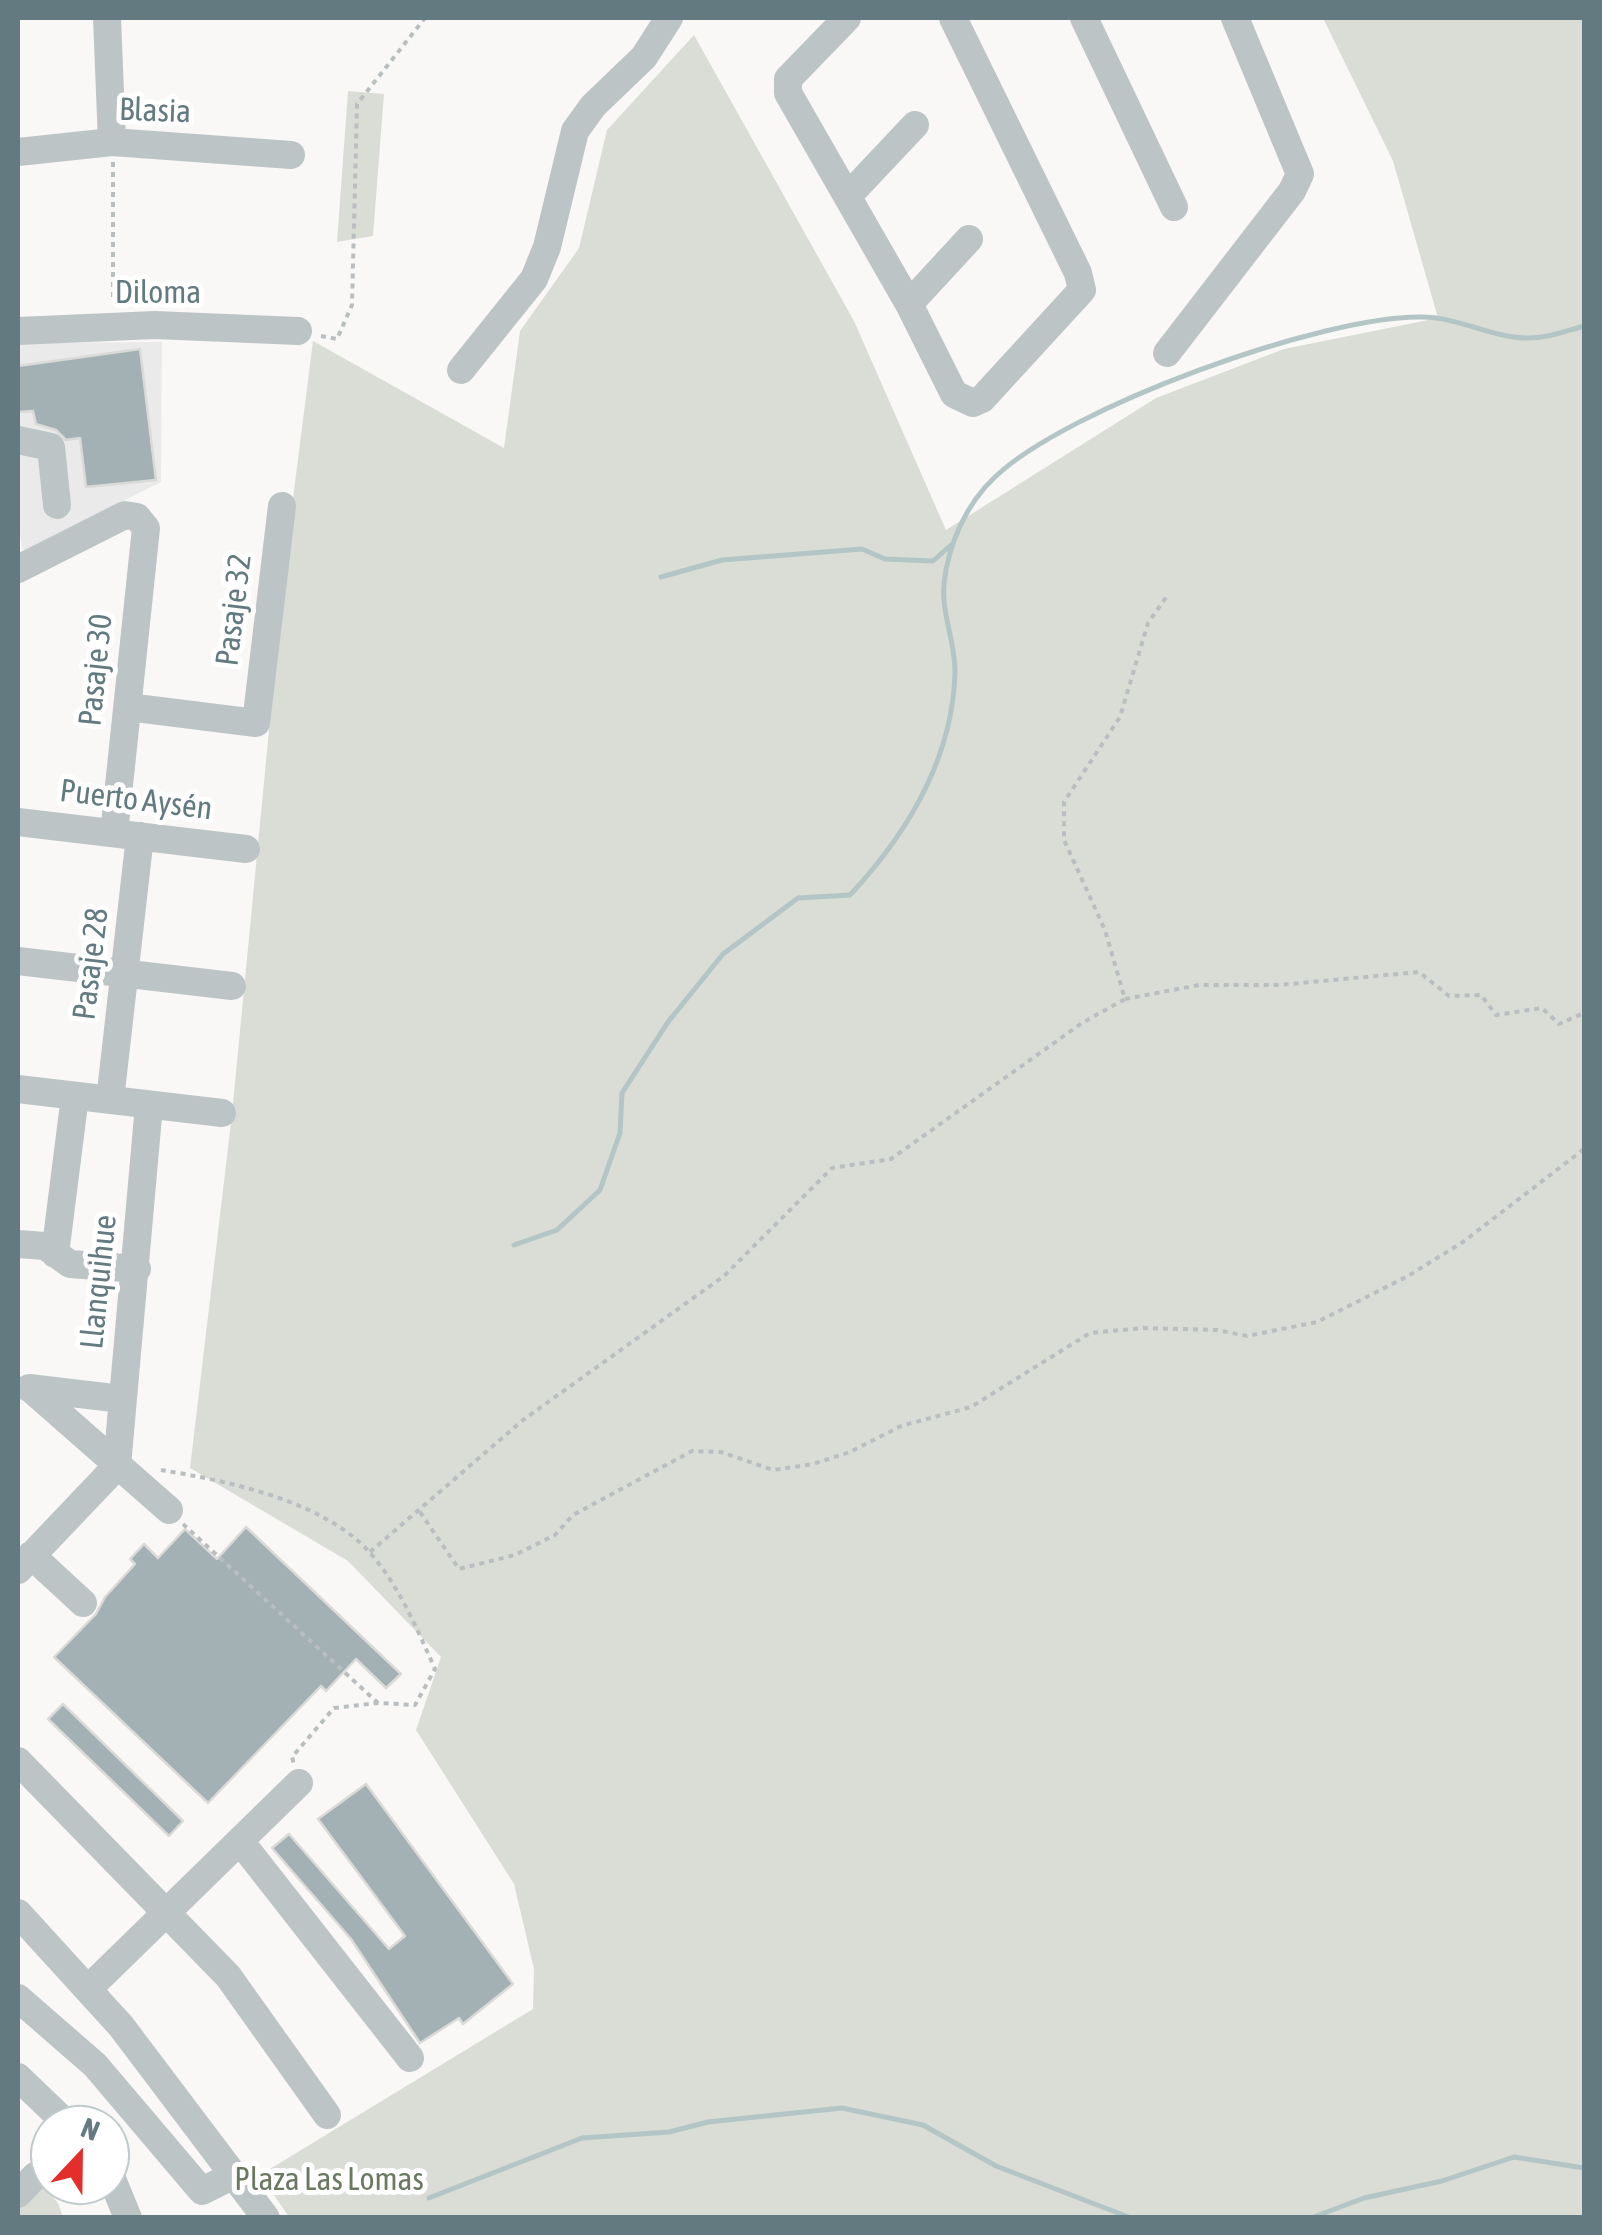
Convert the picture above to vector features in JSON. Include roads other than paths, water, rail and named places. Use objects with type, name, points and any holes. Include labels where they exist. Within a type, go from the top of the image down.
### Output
[{"type":"street","points":[[108,18],[112,142]]},
{"type":"street","points":[[461,370],[534,278],[575,131],[593,106],[644,57],[669,18]]},
{"type":"street","points":[[848,18],[792,76],[786,88],[909,304],[954,394],[972,403],[982,400],[1082,290],[1078,273],[951,18],[975,18]]},
{"type":"street","points":[[1084,18],[1174,207]]},
{"type":"street","points":[[1167,352],[1292,191],[1300,174],[1236,18]]},
{"type":"street","points":[[848,196],[915,125]]},
{"type":"street","name":"Blasia","points":[[18,152],[112,142],[291,155]]},
{"type":"street","points":[[909,304],[969,239]]},
{"type":"street","name":"Diloma","points":[[18,332],[113,327],[298,332]]},
{"type":"street","points":[[18,440],[51,447],[58,505]]},
{"type":"street","points":[[18,454],[54,473]]},
{"type":"street","name":"Pasaje 32","points":[[128,708],[256,723],[282,506]]},
{"type":"street","name":"Pasaje 30","points":[[18,569],[125,515],[137,517],[146,528],[128,708],[127,835]]},
{"type":"street","name":"Puerto Aysén","points":[[18,822],[246,848]]},
{"type":"street","name":"Pasaje 28","points":[[110,1100],[125,973],[127,835]]},
{"type":"street","points":[[18,960],[232,986]]},
{"type":"street","points":[[18,1089],[222,1114]]},
{"type":"street","points":[[55,1254],[75,1096]]},
{"type":"street","name":"Llanquihue","points":[[117,1466],[149,1105]]},
{"type":"street","points":[[18,1244],[45,1246],[70,1264],[137,1269]]},
{"type":"street","points":[[24,1388],[122,1399]]},
{"type":"street","points":[[24,1388],[169,1510]]},
{"type":"street","points":[[83,1602],[24,1562],[117,1466]]},
{"type":"street","points":[[18,1761],[228,1976],[327,2115]]},
{"type":"street","points":[[88,1990],[299,1783]]},
{"type":"street","points":[[240,1841],[410,2058]]},
{"type":"street","points":[[18,1913],[88,1990],[266,2218]]},
{"type":"street","points":[[18,1926],[57,1958]]},
{"type":"street","points":[[18,1998],[96,2065],[202,2191],[234,2175]]},
{"type":"street","points":[[18,2077],[47,2105]]},
{"type":"waterway","points":[[514,1245],[557,1230],[600,1190],[620,1133],[622,1093],[668,1022],[723,954],[798,898],[850,895],[907,821],[935,765],[952,705],[955,663],[945,606],[946,569],[967,512],[995,477],[1030,450],[1136,396],[1198,370],[1324,331],[1378,320],[1422,317],[1525,338],[1584,326]]},
{"type":"waterway","points":[[661,577],[722,560],[862,549],[885,559],[933,561],[951,545]]},
{"type":"waterway","points":[[429,2198],[582,2138],[669,2132],[708,2122],[842,2108],[923,2125],[996,2166],[1131,2218]]},
{"type":"waterway","points":[[1311,2218],[1364,2198],[1442,2181],[1514,2157],[1584,2168]]},
{"type":"park label","name":"Plaza Las Lomas","points":[[329,2180]]}]
